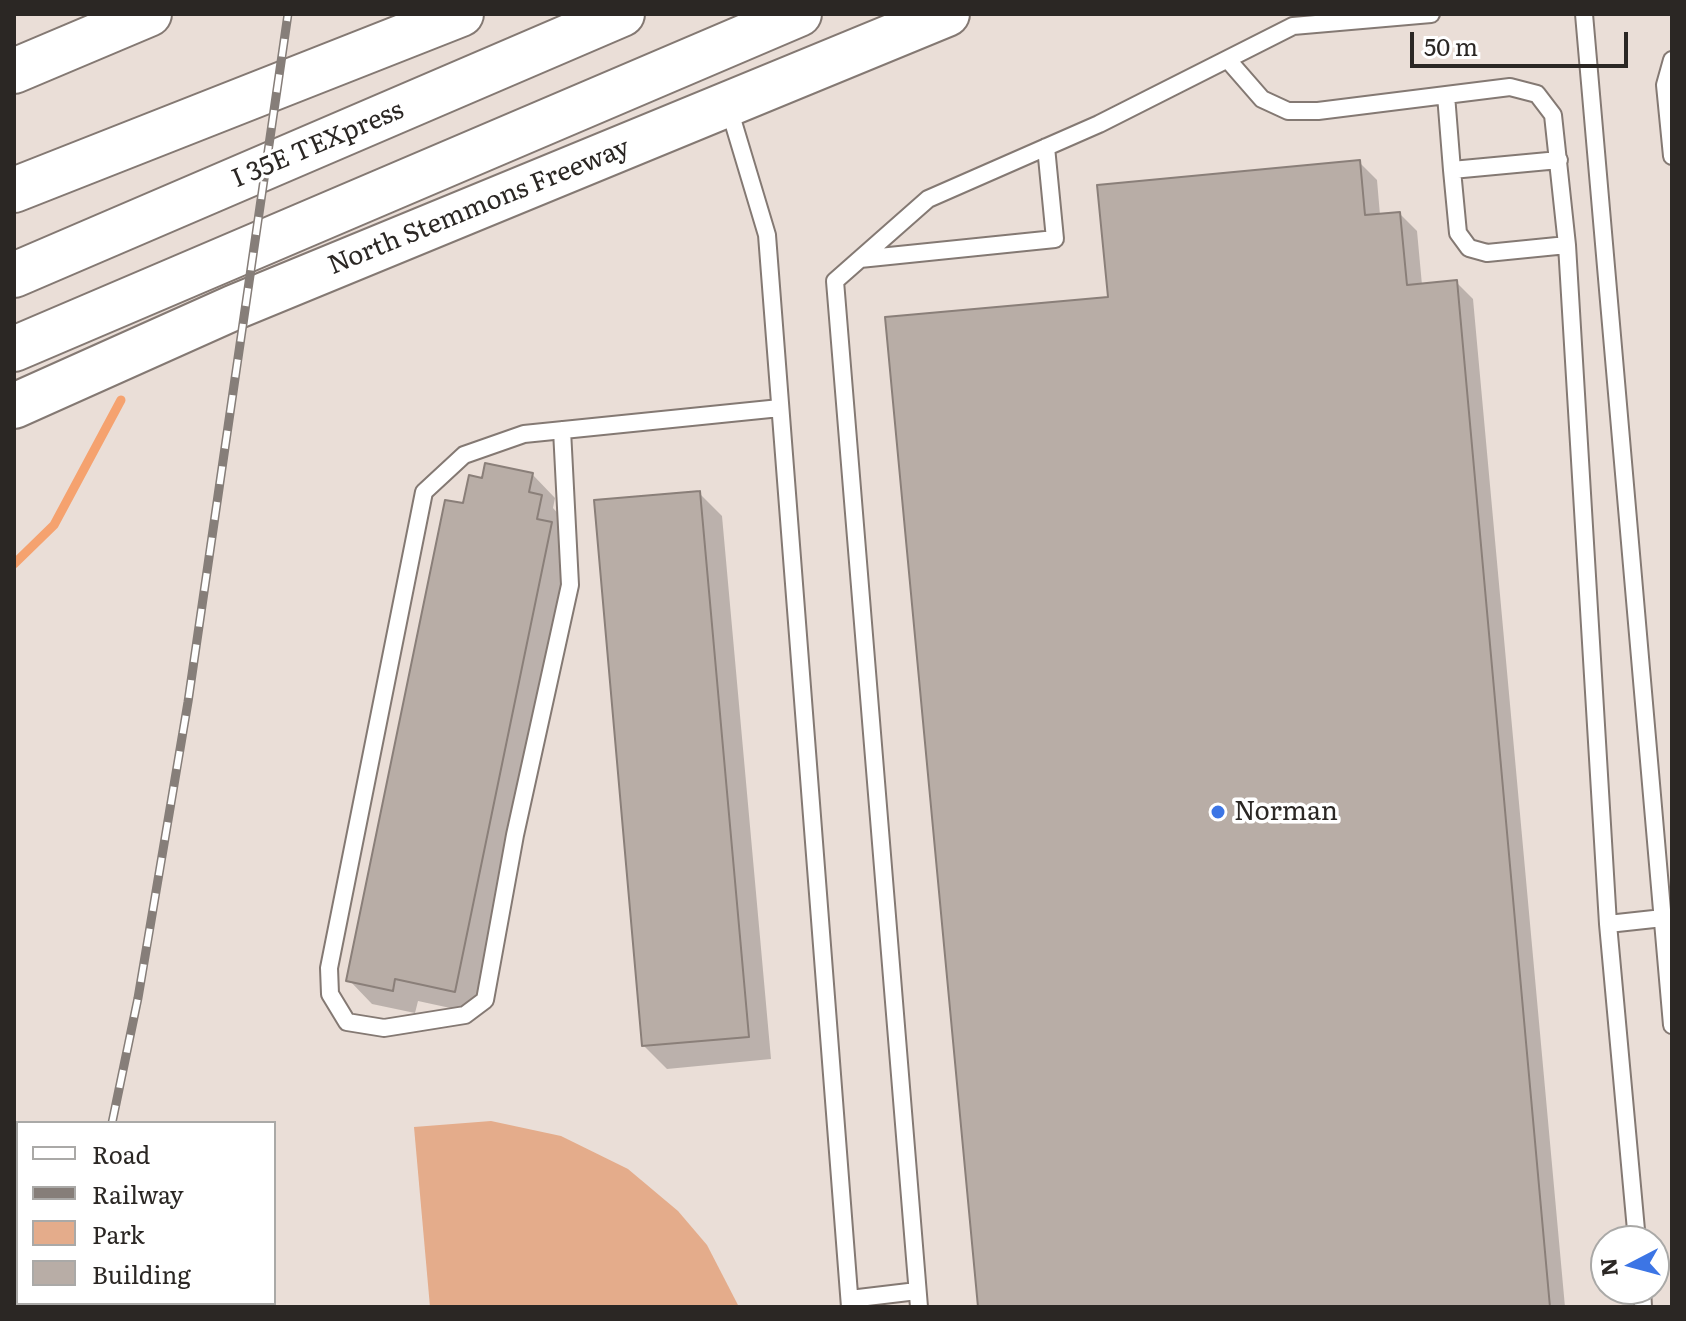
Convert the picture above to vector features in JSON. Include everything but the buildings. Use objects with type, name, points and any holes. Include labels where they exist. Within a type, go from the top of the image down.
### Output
[{"type":"main road","points":[[14,71],[149,14]]},
{"type":"main road","points":[[14,190],[461,14]]},
{"type":"main road","name":"I 35E TEXpress","points":[[14,275],[622,14]]},
{"type":"main road","name":"North Stemmons Freeway","points":[[14,349],[799,14]]},
{"type":"main road","name":"North Stemmons Freeway","points":[[14,406],[235,307],[947,14]]},
{"type":"lane","points":[[727,104],[767,235],[850,1303],[918,1299],[835,281],[928,199],[1046,147],[1293,26],[1431,14]]},
{"type":"lane","points":[[1584,14],[1672,1025]]},
{"type":"lane","points":[[1228,60],[1262,99],[1288,111],[1318,111],[1510,87],[1537,94],[1553,115],[1567,245],[1608,924],[1636,1225]]},
{"type":"lane","points":[[1672,60],[1665,85],[1672,156]]},
{"type":"lane","points":[[1446,95],[1458,233],[1469,248],[1487,253],[1567,245]]},
{"type":"lane","points":[[860,259],[1055,239],[1046,147]]},
{"type":"lane","points":[[1452,170],[1559,160]]},
{"type":"lane","points":[[562,430],[570,585],[515,835],[485,1000],[465,1015],[384,1028],[347,1022],[330,994],[329,968],[424,492],[464,455],[524,434],[562,430],[780,408]]},
{"type":"lane","points":[[1608,924],[1663,918]]},
{"type":"green space","points":[[491,1121],[561,1136],[628,1169],[678,1211],[707,1245],[739,1307],[430,1307],[414,1127]]},
{"type":"waterway","points":[[14,564],[54,525],[121,400]]},
{"type":"railway","points":[[112,1121],[138,998],[188,702],[288,14]]},
{"type":"place","name":"Norman","points":[[1218,812]]}]
